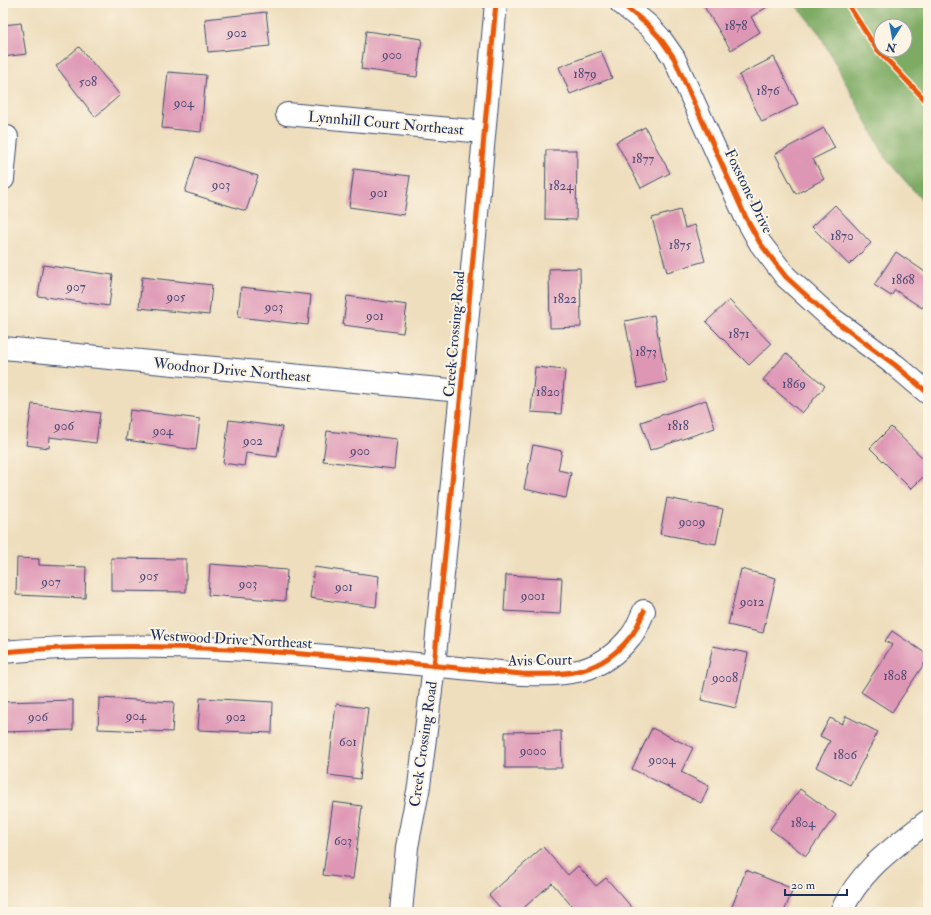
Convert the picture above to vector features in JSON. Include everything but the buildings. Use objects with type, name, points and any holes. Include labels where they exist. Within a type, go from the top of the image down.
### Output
[{"type":"street","name":"Creek Crossing Road","points":[[401,912],[407,847],[419,786],[434,666],[461,391],[496,3]]},
{"type":"street","name":"Foxstone Drive","points":[[621,3],[660,38],[674,58],[746,218],[760,243],[786,277],[830,317],[895,365],[928,393]]},
{"type":"street","name":"Lynnhill Court Northeast","points":[[287,114],[484,132]]},
{"type":"street","points":[[3,179],[7,137]]},
{"type":"street","name":"Woodnor Drive Northeast","points":[[3,348],[461,391]]},
{"type":"street","name":"Avis Court","points":[[434,666],[522,674],[579,672],[597,665],[615,653],[632,635],[644,611]]},
{"type":"street","name":"Westwood Drive Northeast","points":[[3,652],[86,647],[168,646],[293,653],[434,666]]},
{"type":"street","points":[[842,912],[849,896],[863,876],[886,853],[928,821]]},
{"type":"green space","points":[[794,3],[928,3],[928,207],[887,160],[819,33]]},
{"type":"cycle path","points":[[434,666],[461,391],[496,3]]},
{"type":"cycle path","points":[[621,3],[649,26],[660,38],[674,58],[746,218],[760,243],[786,277],[830,317],[895,365],[928,393]]},
{"type":"cycle path","points":[[847,3],[876,48],[928,103]]},
{"type":"cycle path","points":[[3,652],[133,646],[198,648],[328,656],[522,674],[554,674],[582,670],[607,659],[631,636],[644,611]]}]
